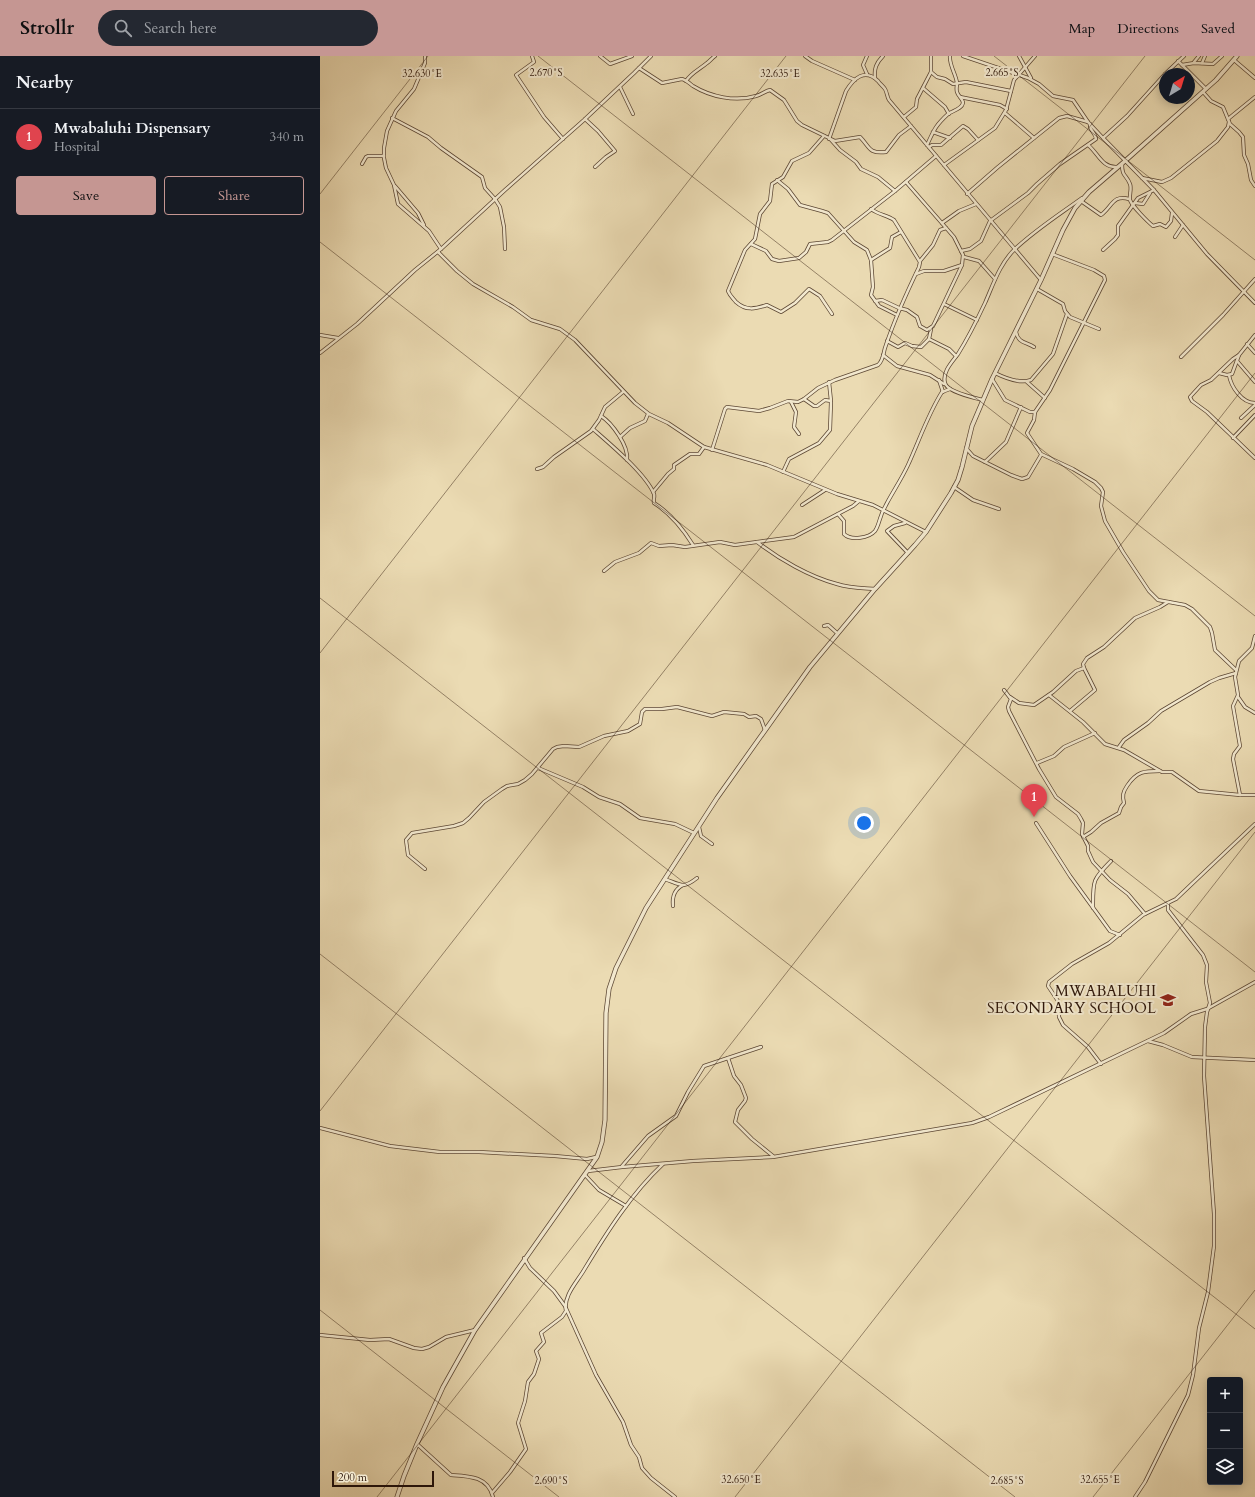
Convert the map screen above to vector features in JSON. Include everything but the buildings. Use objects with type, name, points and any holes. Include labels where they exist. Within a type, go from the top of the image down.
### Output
[{"type":"street","points":[[425,56],[425,63],[414,88],[392,118],[385,140],[384,156],[386,168],[394,185],[398,204],[429,231],[441,249]]},
{"type":"street","points":[[532,56],[534,62],[516,75],[548,123],[563,139]]},
{"type":"street","points":[[600,56],[610,64],[632,56]]},
{"type":"street","points":[[320,353],[376,307],[415,270],[438,252],[620,87],[640,68],[649,56]]},
{"type":"street","points":[[686,81],[693,75],[695,70],[706,64],[715,56]]},
{"type":"street","points":[[805,56],[812,61],[855,80]]},
{"type":"street","points":[[867,56],[863,65],[867,74],[876,78],[885,89],[889,100],[1040,280]]},
{"type":"street","points":[[876,78],[875,69],[879,60],[883,56]]},
{"type":"street","points":[[904,117],[916,107],[916,101],[931,72],[931,56]]},
{"type":"street","points":[[928,146],[936,126],[962,105],[962,101],[957,92],[957,83],[950,62],[950,56]]},
{"type":"street","points":[[963,56],[1018,74],[1032,80],[1053,96],[1073,100],[1089,123],[1103,138],[1122,164],[1142,178],[1154,190],[1214,261],[1255,303]]},
{"type":"street","points":[[1019,56],[1032,80]]},
{"type":"street","points":[[944,165],[995,128],[1007,109],[1014,80],[1034,56]]},
{"type":"street","points":[[1171,68],[1184,56]]},
{"type":"street","points":[[1194,62],[1199,56]]},
{"type":"street","points":[[1202,63],[1205,56]]},
{"type":"street","points":[[1182,65],[1194,62],[1213,64],[1222,56]]},
{"type":"street","points":[[946,386],[945,375],[976,320],[995,279],[1007,258],[1015,249],[1060,213],[1081,199],[1122,164],[1216,80],[1235,57],[1255,78]]},
{"type":"street","points":[[1178,61],[1211,101],[1223,107],[1228,120],[1243,137],[1244,155],[1248,164],[1251,180],[1255,186]]},
{"type":"street","points":[[640,68],[663,83],[681,78],[696,87],[726,98],[737,99],[757,96],[770,90],[784,100],[798,123],[837,141],[860,137],[871,150],[885,153],[899,135],[911,126]]},
{"type":"street","points":[[931,72],[938,78],[945,79],[953,84],[966,82],[1011,91]]},
{"type":"street","points":[[830,139],[846,91],[855,80],[867,74]]},
{"type":"street","points":[[1103,138],[1127,116],[1159,81]]},
{"type":"street","points":[[620,87],[633,114]]},
{"type":"street","points":[[923,88],[944,107],[949,114]]},
{"type":"street","points":[[960,97],[1000,105],[1007,109]]},
{"type":"street","points":[[1142,178],[1162,182],[1171,178],[1217,141],[1228,128],[1228,120],[1255,97]]},
{"type":"street","points":[[1005,113],[1034,138]]},
{"type":"street","points":[[967,194],[998,167],[1061,117],[1067,116],[1089,123]]},
{"type":"street","points":[[392,118],[428,137],[482,177],[487,191],[500,207],[503,219],[505,249]]},
{"type":"street","points":[[585,119],[600,133],[615,151],[595,167]]},
{"type":"street","points":[[961,251],[970,249],[981,241],[990,221],[1028,193],[1053,170],[1097,138],[1090,128],[1089,123]]},
{"type":"street","points":[[928,146],[941,145],[964,126],[978,140]]},
{"type":"street","points":[[933,132],[950,138]]},
{"type":"street","points":[[824,136],[808,153],[792,160],[784,175],[772,184],[770,201],[761,212],[755,237],[745,250],[728,291],[730,296],[745,308],[757,308],[767,305],[781,312],[795,303],[809,289],[820,296],[832,314]]},
{"type":"street","points":[[830,139],[856,162],[861,169],[878,177],[895,191]]},
{"type":"street","points":[[1088,145],[1100,160],[1108,166],[1122,164]]},
{"type":"street","points":[[362,164],[368,156],[384,156]]},
{"type":"street","points":[[750,244],[766,251],[774,260],[781,261],[799,258],[806,252],[810,244],[828,242],[895,191],[936,156]]},
{"type":"street","points":[[1122,164],[1122,174],[1130,185],[1130,199],[1133,205],[1153,226],[1160,224],[1165,227],[1167,226],[1171,221],[1172,212]]},
{"type":"street","points":[[777,180],[788,189],[800,205],[831,215],[854,242],[865,248],[871,260],[873,287],[871,295],[880,307],[897,315]]},
{"type":"street","points":[[906,182],[954,237],[964,256],[978,261],[995,279]]},
{"type":"street","points":[[394,185],[418,213],[424,226]]},
{"type":"street","points":[[1104,250],[1117,237],[1118,226],[1133,205],[1141,196],[1154,190]]},
{"type":"street","points":[[1133,205],[1143,204],[1150,193]]},
{"type":"street","points":[[1081,199],[1102,215],[1117,199],[1122,197],[1130,199]]},
{"type":"street","points":[[397,1497],[417,1444],[443,1388],[475,1330],[524,1258],[597,1157],[602,1142],[606,1120],[606,1013],[609,989],[616,968],[637,924],[698,826],[810,667],[875,589],[926,532],[954,488],[962,466],[972,426],[992,379],[1063,230],[1081,199]]},
{"type":"street","points":[[942,223],[959,210],[976,204]]},
{"type":"street","points":[[871,209],[878,214],[892,219],[920,262]]},
{"type":"street","points":[[1175,237],[1183,225]]},
{"type":"street","points":[[712,450],[725,409],[728,406],[759,411],[787,401],[796,402],[804,399],[815,390],[829,382],[881,363],[899,308],[920,262],[933,245],[940,230],[946,228]]},
{"type":"street","points":[[871,260],[890,248],[892,237],[901,232]]},
{"type":"street","points":[[438,252],[457,271],[473,284],[513,307],[533,321],[555,326],[565,332],[575,340],[623,392],[648,413],[668,423],[704,447],[757,462],[826,490],[884,510],[926,532]]},
{"type":"street","points":[[1052,254],[1094,270],[1104,278],[1046,398],[1035,412],[1032,425],[1027,433],[1042,455],[1073,469],[1095,482],[1101,488],[1103,492],[1101,506],[1102,513],[1122,552],[1148,591],[1158,600],[1188,607],[1208,625],[1212,632],[1216,650],[1236,671]]},
{"type":"street","points":[[887,341],[898,347],[905,343],[920,347],[929,339],[931,329],[962,265],[964,256]]},
{"type":"street","points":[[915,275],[924,271],[944,271],[962,265]]},
{"type":"street","points":[[1181,357],[1223,315],[1254,279]]},
{"type":"street","points":[[1026,382],[1032,378],[1053,354],[1066,314],[1063,304],[1036,288]]},
{"type":"street","points":[[875,300],[882,300],[899,308],[906,309],[916,316],[920,326],[925,329],[931,329]]},
{"type":"street","points":[[944,304],[976,320]]},
{"type":"street","points":[[1066,314],[1099,329]]},
{"type":"street","points":[[1016,331],[1020,340],[1034,347]]},
{"type":"street","points":[[320,335],[339,338]]},
{"type":"street","points":[[1229,376],[1233,373],[1239,355],[1255,335]]},
{"type":"street","points":[[929,339],[950,350],[956,356]]},
{"type":"street","points":[[1247,344],[1255,353]]},
{"type":"street","points":[[883,354],[897,366],[918,371],[939,380],[950,389],[984,400]]},
{"type":"street","points":[[1239,355],[1211,380],[1201,385],[1190,396],[1195,403],[1207,412],[1255,458]]},
{"type":"street","points":[[1237,361],[1255,382]]},
{"type":"street","points":[[1219,373],[1229,376]]},
{"type":"street","points":[[995,374],[1008,379],[1026,382],[1046,398]]},
{"type":"street","points":[[1229,376],[1231,383],[1238,394],[1248,402],[1255,404],[1241,418]]},
{"type":"street","points":[[992,379],[1005,400],[1032,413],[1035,412]]},
{"type":"street","points":[[939,380],[943,392]]},
{"type":"street","points":[[783,472],[789,459],[821,442],[830,430],[832,399],[829,382]]},
{"type":"street","points":[[838,514],[844,521],[844,534],[847,536],[852,538],[868,535],[874,532],[908,465],[932,412],[943,392],[950,389]]},
{"type":"street","points":[[537,469],[543,467],[554,456],[572,445],[593,429],[605,407],[623,392]]},
{"type":"street","points":[[804,399],[814,406],[817,406],[825,400],[831,402]]},
{"type":"street","points":[[791,401],[796,412],[794,427],[799,434]]},
{"type":"street","points":[[985,462],[1006,442],[1021,407]]},
{"type":"street","points":[[620,437],[630,428],[645,421],[648,413]]},
{"type":"street","points":[[1234,438],[1255,415]]},
{"type":"street","points":[[601,416],[607,420],[620,437],[628,454],[627,460]]},
{"type":"street","points":[[593,429],[627,460],[644,479],[654,496],[654,503],[665,511],[680,527],[693,546]]},
{"type":"street","points":[[652,492],[674,469],[674,466],[690,454],[699,454],[704,447]]},
{"type":"street","points":[[966,448],[973,456],[1011,475],[1026,479],[1042,455]]},
{"type":"street","points":[[954,488],[974,500],[998,510]]},
{"type":"street","points":[[802,505],[826,490]]},
{"type":"street","points":[[604,571],[615,562],[637,554],[651,543],[659,546],[672,545],[685,547],[720,542],[735,545],[798,536],[860,501]]},
{"type":"street","points":[[906,522],[894,526],[887,531],[908,553]]},
{"type":"street","points":[[756,542],[780,559],[821,578],[846,586],[875,589]]},
{"type":"street","points":[[1070,711],[1095,690],[1083,664],[1087,658],[1104,647],[1135,618],[1160,608],[1168,602]]},
{"type":"street","points":[[824,626],[828,625],[837,634]]},
{"type":"street","points":[[1255,636],[1252,648],[1239,660],[1235,681],[1238,697],[1245,706],[1255,713]]},
{"type":"street","points":[[1004,690],[1019,703],[1033,705],[1050,695],[1076,671],[1084,668]]},
{"type":"street","points":[[1119,747],[1124,740],[1162,710],[1210,682],[1236,671]]},
{"type":"street","points":[[1050,695],[1070,711],[1105,744],[1119,747],[1160,771]]},
{"type":"street","points":[[1010,696],[1011,700],[1008,709],[1056,797],[1080,816],[1083,837],[1088,846],[1088,852],[1093,862],[1101,871],[1128,894],[1145,914]]},
{"type":"street","points":[[1238,697],[1233,706],[1240,746],[1234,754],[1233,759],[1240,795]]},
{"type":"street","points":[[425,869],[408,855],[406,842],[411,834],[463,823],[484,802],[504,788],[522,782],[538,768],[553,749],[564,746],[579,748],[606,735],[622,734],[640,724],[643,711],[647,708],[662,709],[676,707],[712,716],[715,716],[718,713],[729,712],[744,714],[749,717],[756,716],[761,719],[765,730]]},
{"type":"street","points":[[1037,763],[1054,756],[1064,747],[1094,733]]},
{"type":"street","points":[[538,768],[583,787],[599,797],[620,804],[640,818],[675,824],[694,833]]},
{"type":"street","points":[[1083,837],[1101,823],[1120,813],[1121,807],[1124,803],[1124,790],[1136,775],[1144,772],[1160,771],[1173,773],[1200,792],[1255,795]]},
{"type":"street","points":[[1036,823],[1110,931],[1120,935]]},
{"type":"street","points":[[1101,1064],[1088,1048],[1063,1025],[1059,1017],[1058,1001],[1049,989],[1048,983],[1072,964],[1120,935],[1145,914],[1168,904],[1185,891],[1211,864],[1255,824]]},
{"type":"street","points":[[698,826],[702,837],[712,844]]},
{"type":"street","points":[[1093,908],[1094,882],[1101,871],[1111,861]]},
{"type":"street","points":[[673,906],[675,892],[678,888],[683,885],[690,884],[697,878]]},
{"type":"street","points":[[664,879],[683,885]]},
{"type":"street","points":[[1135,1497],[1147,1478],[1188,1395],[1193,1375],[1199,1328],[1208,1292],[1214,1236],[1211,1170],[1205,1102],[1205,1027],[1210,1002],[1206,982],[1206,960],[1168,910],[1168,904]]},
{"type":"street","points":[[586,1173],[622,1167],[693,1161],[773,1157],[832,1148],[874,1138],[944,1129],[981,1120],[1036,1096],[1170,1030],[1191,1014],[1209,1008],[1255,982]]},
{"type":"street","points":[[1148,1041],[1163,1045],[1189,1056],[1255,1060]]},
{"type":"street","points":[[622,1167],[648,1136],[676,1116],[688,1092],[704,1066],[761,1047]]},
{"type":"street","points":[[728,1058],[734,1076],[741,1085],[746,1098],[745,1102],[738,1110],[735,1122],[773,1157]]},
{"type":"street","points":[[320,1128],[390,1146],[440,1152],[479,1152],[587,1159],[597,1157]]},
{"type":"street","points":[[417,1444],[450,1474],[467,1475],[480,1480],[492,1495],[526,1449],[518,1423],[525,1401],[528,1382],[534,1374],[539,1359],[536,1351],[544,1342],[541,1333],[562,1317],[566,1311],[565,1306],[569,1292],[602,1239],[648,1179],[664,1164]]},
{"type":"street","points":[[586,1173],[599,1190],[626,1206]]},
{"type":"street","points":[[524,1258],[530,1268],[554,1291],[565,1306],[596,1375],[623,1422],[631,1445],[639,1457],[641,1466],[651,1478],[675,1497]]},
{"type":"street","points":[[320,1335],[370,1340],[389,1338],[414,1348],[422,1349],[429,1347],[446,1337],[475,1330]]},
{"type":"place","name":"Mwabaluhi Dispensary","points":[[1034,817]]},
{"type":"place","name":"MWABALUHI SECONDARY SCHOOL","points":[[1168,1000]]}]
